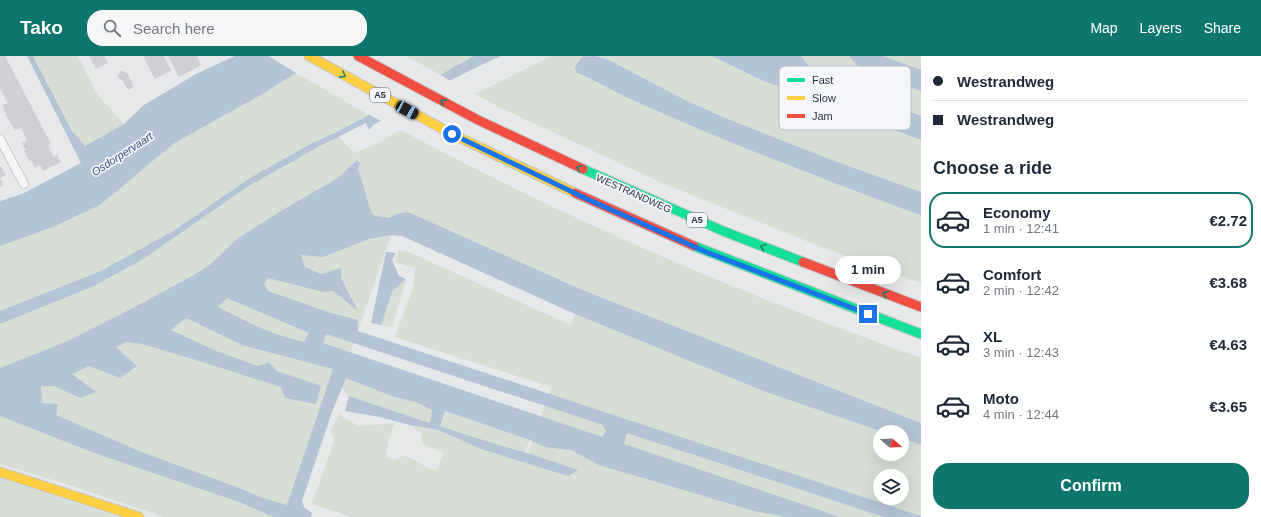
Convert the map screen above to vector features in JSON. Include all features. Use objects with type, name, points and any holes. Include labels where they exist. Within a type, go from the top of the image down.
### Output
[{"type":"main road","name":"A5","points":[[309,56],[452,134],[587,199],[704,251],[921,334]]},
{"type":"main road","name":"WESTRANDWEG","points":[[358,56],[478,120],[595,175],[722,231],[921,308]]},
{"type":"main road","points":[[0,472],[139,517]]},
{"type":"lane","points":[[0,139],[24,184]]},
{"type":"shaded area","points":[[33,56],[78,56],[97,94],[124,124],[85,146],[72,131]]},
{"type":"shaded area","points":[[406,56],[474,56],[441,75]]},
{"type":"shaded area","points":[[551,56],[595,56],[627,96],[640,104],[796,169],[921,215],[921,283],[829,250],[662,183],[501,108],[475,94]]},
{"type":"shaded area","points":[[595,56],[712,56],[759,79],[779,87],[779,130],[894,130],[921,140],[921,192],[832,160],[728,119],[687,101],[609,60]]},
{"type":"shaded area","points":[[801,56],[921,56],[921,116],[911,112],[911,66],[809,66]]},
{"type":"shaded area","points":[[296,73],[369,115],[335,133],[354,153],[374,145],[401,130],[528,195],[657,254],[722,282],[854,334],[921,358],[921,423],[585,291],[408,212],[396,225],[391,235],[293,517],[0,410],[0,246],[53,227],[100,205],[173,144],[266,92]]},
{"type":"shaded area","points":[[399,250],[404,250],[571,325],[575,314],[766,392],[873,429],[873,461],[909,461],[909,441],[921,445],[921,517],[352,517],[312,504],[334,441],[331,430],[339,414],[358,426],[395,423],[388,441],[386,457],[395,460],[405,455],[430,469],[437,470],[444,453],[422,444],[422,434],[410,425],[438,430],[487,451],[525,462],[551,387],[395,337],[413,287],[415,268],[395,262]]},
{"type":"shaded area","points":[[406,279],[392,327],[381,325],[393,290]]},
{"type":"shaded area","points":[[346,377],[394,397],[416,402],[432,410],[431,423],[349,396],[342,388]]},
{"type":"shaded area","points":[[445,411],[530,440],[524,453],[440,426]]},
{"type":"shaded area","points":[[0,416],[94,453],[239,502],[273,517],[164,517],[66,484],[0,464]]},
{"type":"shaded area","points":[[0,478],[118,517],[0,517]]},
{"type":"water","name":"Osdorpervaart","points":[[27,56],[33,56],[72,131],[85,146],[124,124],[144,105],[196,74],[235,56],[329,56],[296,73],[266,92],[173,144],[100,205],[53,227],[0,246],[0,201],[22,194],[81,163]]},
{"type":"water","points":[[474,56],[501,56],[468,71],[373,125],[369,130],[366,123],[320,146],[247,187],[143,259],[94,286],[0,324],[0,311],[101,271],[175,230],[250,178],[312,143],[369,115]]},
{"type":"water","points":[[595,56],[609,60],[687,101],[728,119],[832,160],[921,192],[921,215],[875,199],[707,133],[641,104],[576,72],[575,67],[582,57]]},
{"type":"water","points":[[712,56],[801,56],[809,66],[779,66],[779,87],[759,79]]},
{"type":"water","points":[[849,56],[882,56],[910,66],[858,66]]},
{"type":"water","points":[[911,66],[921,70],[921,91],[911,87]]},
{"type":"water","points":[[911,112],[921,116],[921,140],[894,130],[911,130]]},
{"type":"water","points":[[357,160],[360,163],[358,169],[376,227],[380,229],[392,216],[408,212],[585,291],[921,423],[921,445],[909,441],[909,425],[873,425],[873,429],[766,392],[575,314],[402,236],[391,235],[369,239],[323,257],[301,255],[305,267],[321,274],[341,268],[341,278],[358,311],[333,291],[323,292],[268,278],[264,284],[268,291],[331,313],[358,320],[358,331],[873,500],[873,505],[888,505],[921,517],[884,517],[627,433],[624,444],[840,517],[786,517],[754,511],[599,465],[571,450],[545,447],[530,440],[445,411],[440,426],[578,470],[568,476],[484,450],[438,430],[345,411],[349,396],[430,423],[432,410],[416,402],[394,397],[346,378],[332,412],[302,501],[304,507],[312,513],[311,517],[273,517],[239,502],[94,453],[0,416],[0,368],[68,341],[192,276],[210,265],[238,238],[338,178]],"holes":[[[227,298],[309,333],[304,342],[260,328],[218,307]],[[186,318],[242,345],[333,369],[287,505],[260,497],[144,453],[56,415],[58,404],[42,403],[41,386],[54,386],[80,398],[96,392],[72,374],[89,366],[120,378],[137,366],[116,347],[126,342],[142,344],[281,387],[285,398],[316,404],[321,386],[277,371],[269,362],[258,366],[216,351],[171,330]],[[326,334],[603,425],[606,431],[602,437],[323,343]]]},
{"type":"water","points":[[386,252],[396,253],[392,260],[399,276],[406,279],[393,290],[381,325],[371,323]]},
{"type":"pier","points":[[268,56],[331,56],[330,58],[298,74]]},
{"type":"pier","points":[[439,74],[452,82],[384,122],[367,114]]},
{"type":"building","points":[[0,56],[5,56],[51,144],[48,145],[54,157],[57,155],[61,162],[43,171],[40,165],[35,168],[31,160],[29,161],[22,143],[27,140],[21,128],[15,130],[5,114],[6,113],[2,105],[8,103],[1,90],[0,91]]},
{"type":"building","points":[[89,56],[104,56],[108,63],[96,69]]},
{"type":"building","points":[[143,56],[164,56],[171,70],[155,79]]},
{"type":"building","points":[[168,56],[197,56],[201,65],[179,77]]},
{"type":"building","points":[[121,70],[128,74],[134,87],[128,90],[123,81],[117,77]]},
{"type":"building","points":[[0,165],[6,175],[0,178]]},
{"type":"building","points":[[0,178],[4,185],[0,187]]},
{"type":"waterway","points":[[354,216],[374,224],[403,228]]},
{"type":"traffic: fast","points":[[583,169],[723,231],[803,262]]},
{"type":"traffic: fast","points":[[694,246],[921,334]]},
{"type":"traffic: slow","points":[[309,56],[452,134],[575,193]]},
{"type":"traffic: slow","points":[[0,472],[139,517]]},
{"type":"traffic: jam","points":[[358,56],[478,120],[583,169]]},
{"type":"traffic: jam","points":[[575,193],[694,246]]},
{"type":"traffic: jam","points":[[803,262],[921,307]]},
{"type":"route","points":[[452,134],[587,199],[704,251],[868,314]]}]
